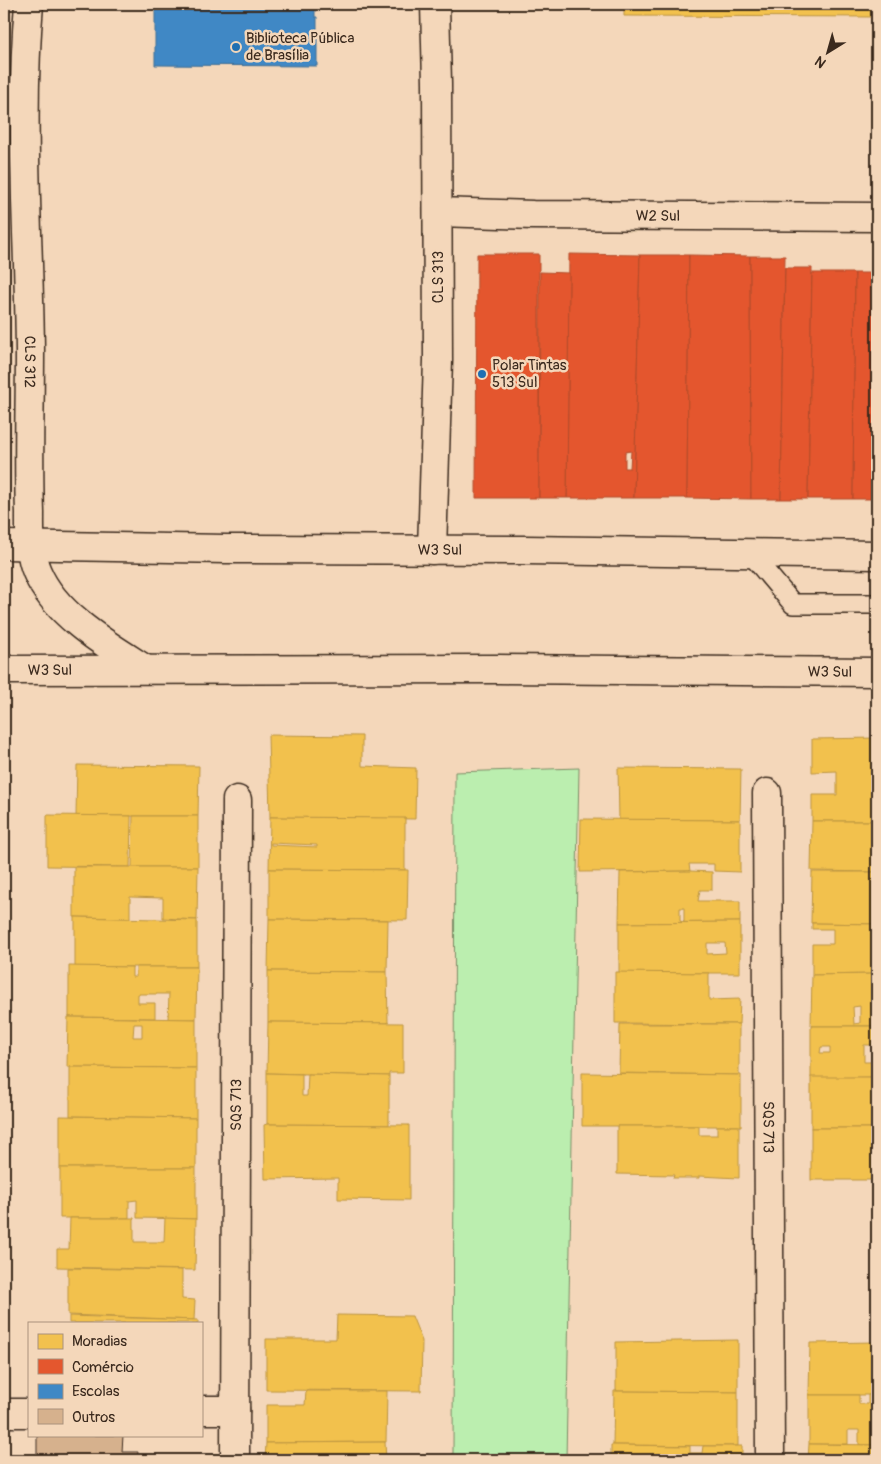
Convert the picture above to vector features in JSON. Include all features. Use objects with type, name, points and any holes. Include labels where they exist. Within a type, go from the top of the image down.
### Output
[{"type":"street","name":"CLS 312","points":[[28,4],[15,196],[30,350],[28,478],[32,559],[37,573],[54,599],[68,614],[91,633],[145,669]]},
{"type":"street","name":"CLS 313","points":[[432,550],[438,360],[435,4]]},
{"type":"street","name":"W2 Sul","points":[[438,212],[543,216],[877,217]]},
{"type":"street","name":"W3 Sul","points":[[4,545],[877,555]]},
{"type":"street","name":"W3 Sul","points":[[4,670],[499,669],[877,672]]},
{"type":"street","name":"SQS 713","points":[[767,793],[770,1460]]},
{"type":"street","name":"SQS 713","points":[[235,1460],[237,800]]},
{"type":"street","points":[[202,1410],[235,1410]]},
{"type":"street","points":[[4,1413],[28,1413]]},
{"type":"lane","points":[[750,553],[793,604],[877,604]]},
{"type":"green space","points":[[579,768],[566,1460],[453,1460],[455,772]]},
{"type":"building: Moradias","points":[[624,4],[877,4],[877,17],[624,16]]},
{"type":"building: Moradias","points":[[268,735],[362,736],[362,766],[416,768],[415,819],[270,817]]},
{"type":"building: Moradias","points":[[877,738],[877,821],[812,821],[812,795],[837,795],[837,771],[812,772],[812,739]]},
{"type":"building: Moradias","points":[[77,765],[199,766],[198,816],[76,816]]},
{"type":"building: Moradias","points":[[618,768],[741,769],[740,820],[619,820]]},
{"type":"building: Moradias","points":[[47,815],[131,816],[130,867],[47,866]]},
{"type":"building: Moradias","points":[[133,816],[198,816],[198,867],[132,867]]},
{"type":"building: Moradias","points":[[270,817],[405,818],[405,870],[269,869]],"holes":[[[271,843],[317,845],[317,847],[271,845]]]},
{"type":"building: Moradias","points":[[581,819],[740,820],[740,872],[714,871],[714,864],[689,864],[690,871],[580,872]]},
{"type":"building: Moradias","points":[[812,821],[877,821],[877,872],[811,871]]},
{"type":"building: Moradias","points":[[74,867],[198,867],[197,920],[163,918],[163,898],[130,897],[130,918],[74,917]]},
{"type":"building: Moradias","points":[[269,869],[408,870],[407,920],[269,919]]},
{"type":"building: Moradias","points":[[620,872],[712,872],[712,890],[700,890],[698,901],[740,901],[740,922],[619,923]],"holes":[[[680,908],[684,908],[684,922],[680,921]]]},
{"type":"building: Moradias","points":[[812,872],[877,872],[877,924],[811,923]]},
{"type":"building: Moradias","points":[[75,917],[197,920],[197,967],[75,967]]},
{"type":"building: Moradias","points":[[269,919],[388,920],[387,972],[268,971]]},
{"type":"building: Moradias","points":[[740,922],[740,973],[619,973],[619,923]],"holes":[[[707,943],[725,943],[726,953],[707,954]]]},
{"type":"building: Moradias","points":[[812,923],[877,924],[877,974],[812,975],[812,944],[833,944],[833,929],[812,929]]},
{"type":"building: Moradias","points":[[69,966],[132,967],[132,977],[136,977],[136,967],[197,967],[196,1019],[168,1019],[169,994],[138,994],[138,1003],[155,1003],[155,1018],[69,1017]]},
{"type":"building: Moradias","points":[[268,971],[387,972],[388,1023],[268,1022]]},
{"type":"building: Moradias","points":[[615,972],[709,973],[709,1000],[740,999],[739,1024],[615,1023]]},
{"type":"building: Moradias","points":[[877,974],[877,1026],[811,1026],[812,975]],"holes":[[[860,1006],[860,1023],[854,1024],[853,1007]]]},
{"type":"building: Moradias","points":[[68,1017],[196,1019],[196,1068],[67,1067]],"holes":[[[134,1024],[142,1024],[142,1037],[133,1037]]]},
{"type":"building: Moradias","points":[[268,1022],[403,1023],[403,1073],[389,1073],[389,1076],[267,1073]]},
{"type":"building: Moradias","points":[[620,1024],[739,1024],[739,1075],[619,1073]]},
{"type":"building: Moradias","points":[[811,1026],[877,1026],[877,1077],[811,1078]],"holes":[[[864,1045],[874,1045],[874,1062],[864,1062]],[[821,1047],[830,1047],[830,1053],[820,1053]]]},
{"type":"building: Moradias","points":[[70,1067],[196,1068],[196,1118],[70,1116]]},
{"type":"building: Moradias","points":[[267,1073],[302,1074],[302,1096],[307,1096],[308,1074],[389,1076],[389,1125],[267,1124]]},
{"type":"building: Moradias","points":[[582,1073],[741,1075],[741,1126],[582,1126]]},
{"type":"building: Moradias","points":[[811,1077],[877,1077],[877,1128],[811,1128]]},
{"type":"building: Moradias","points":[[60,1116],[196,1118],[196,1168],[60,1168]]},
{"type":"building: Moradias","points":[[264,1125],[409,1125],[409,1200],[338,1199],[338,1178],[265,1179]]},
{"type":"building: Moradias","points":[[617,1126],[699,1126],[699,1135],[717,1135],[717,1126],[739,1126],[739,1178],[699,1176],[699,1178],[673,1178],[674,1175],[617,1174]]},
{"type":"building: Moradias","points":[[811,1128],[877,1128],[877,1180],[811,1180]]},
{"type":"building: Moradias","points":[[60,1168],[196,1168],[196,1219],[137,1218],[137,1200],[129,1201],[129,1218],[60,1218]]},
{"type":"building: Moradias","points":[[70,1218],[134,1218],[134,1242],[164,1242],[165,1218],[196,1219],[195,1270],[57,1267],[57,1249],[69,1249]]},
{"type":"building: Moradias","points":[[68,1268],[182,1270],[182,1299],[195,1300],[194,1320],[68,1315]]},
{"type":"building: Moradias","points":[[337,1315],[412,1316],[422,1341],[421,1391],[266,1390],[266,1339],[336,1339]]},
{"type":"building: Moradias","points":[[69,1316],[198,1320],[198,1322],[69,1322]]},
{"type":"building: Moradias","points":[[738,1340],[738,1392],[616,1391],[616,1342]]},
{"type":"building: Moradias","points":[[877,1342],[877,1395],[809,1395],[810,1343]]},
{"type":"building: Moradias","points":[[306,1391],[387,1391],[386,1442],[266,1443],[266,1405],[305,1405]]},
{"type":"building: Moradias","points":[[614,1391],[738,1392],[738,1446],[613,1445]]},
{"type":"building: Moradias","points":[[809,1395],[859,1395],[859,1404],[868,1404],[868,1395],[877,1395],[877,1445],[859,1445],[859,1430],[848,1430],[848,1444],[809,1444]]},
{"type":"building: Moradias","points":[[385,1442],[386,1460],[265,1460],[266,1443]]},
{"type":"building: Moradias","points":[[809,1444],[877,1445],[877,1460],[808,1460]]},
{"type":"building: Moradias","points":[[611,1445],[690,1446],[690,1453],[702,1453],[703,1446],[742,1446],[742,1460],[611,1460]]},
{"type":"building: Comércio","points":[[477,254],[539,254],[539,498],[476,498]]},
{"type":"building: Comércio","points":[[569,254],[640,255],[634,498],[567,498]],"holes":[[[631,451],[630,468],[625,468],[625,452]]]},
{"type":"building: Comércio","points":[[640,255],[689,255],[687,498],[634,498]]},
{"type":"building: Comércio","points":[[689,255],[750,256],[751,499],[687,498]]},
{"type":"building: Comércio","points":[[750,256],[785,256],[781,499],[751,499]]},
{"type":"building: Comércio","points":[[785,268],[812,268],[808,499],[781,499]]},
{"type":"building: Comércio","points":[[540,272],[569,273],[567,498],[539,498]]},
{"type":"building: Comércio","points":[[812,273],[855,273],[853,499],[808,499]]},
{"type":"building: Comércio","points":[[855,273],[877,273],[877,499],[853,499]]},
{"type":"building: Escolas","name":"Biblioteca Pública de Brasília","points":[[155,4],[315,4],[315,17],[317,17],[317,66],[155,65]]},
{"type":"building: Outros","points":[[37,1436],[123,1436],[122,1452],[138,1452],[137,1460],[37,1460]]},
{"type":"place","name":"Biblioteca Pública de Brasília","points":[[236,47]]},
{"type":"place","name":"Polar Tintas 513 Sul","points":[[482,374]]}]
